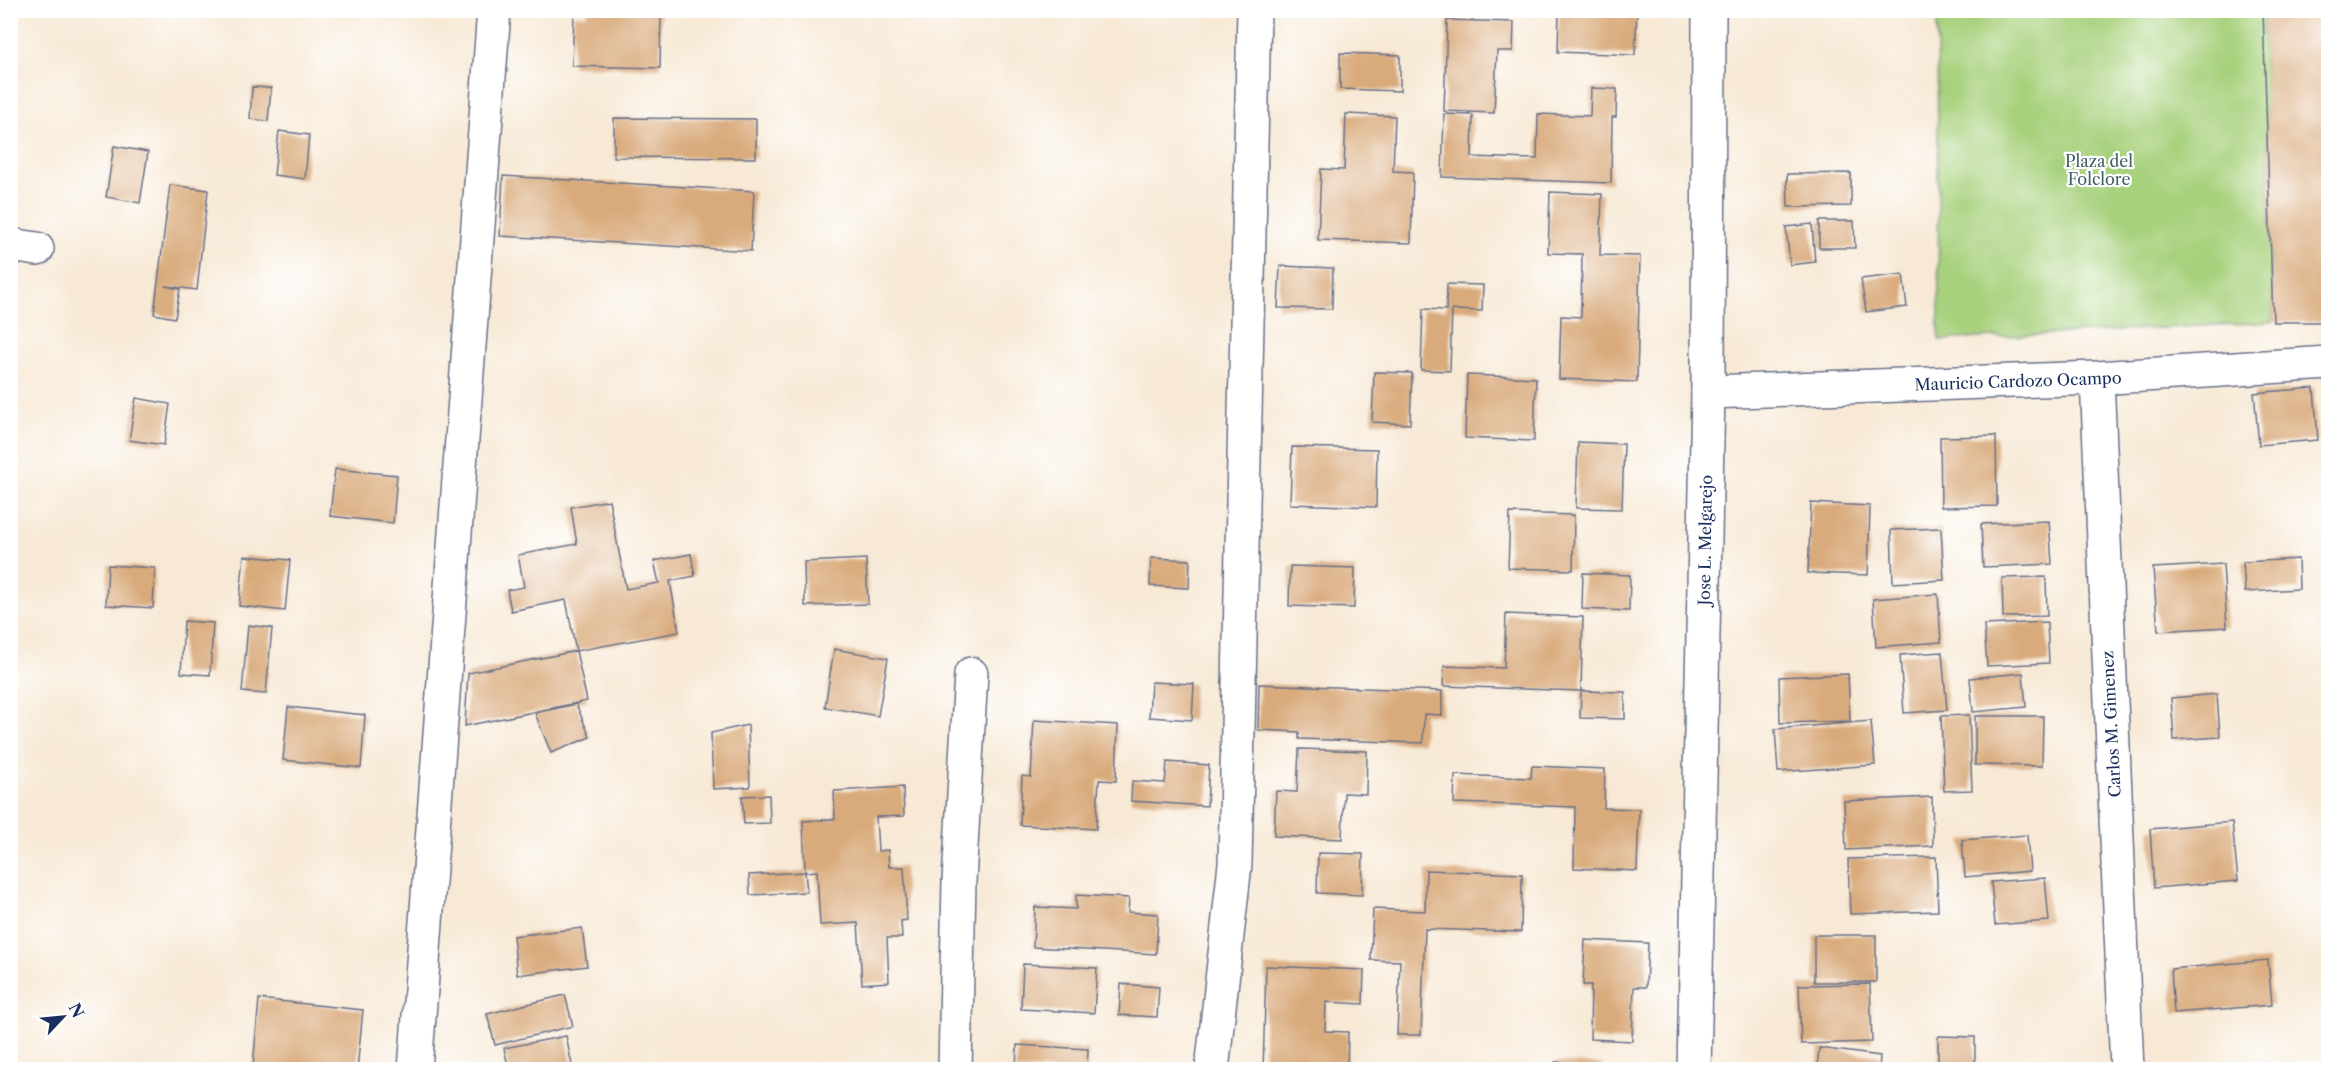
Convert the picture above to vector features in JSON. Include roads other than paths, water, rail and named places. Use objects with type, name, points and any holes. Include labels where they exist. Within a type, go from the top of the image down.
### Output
[{"type":"street","points":[[415,1070],[494,10]]},
{"type":"street","points":[[1212,1070],[1235,864],[1254,10]]},
{"type":"street","name":"Jose L. Melgarejo","points":[[1694,1070],[1708,392],[1709,10]]},
{"type":"street","name":"Mauricio Cardozo Ocampo","points":[[1708,392],[2097,378],[2328,363]]},
{"type":"street","name":"Carlos M. Gimenez","points":[[2097,378],[2127,1070]]},
{"type":"street","points":[[955,1070],[959,881],[971,674]]},
{"type":"park label","name":"Plaza del Folclore","points":[[2099,170]]}]
